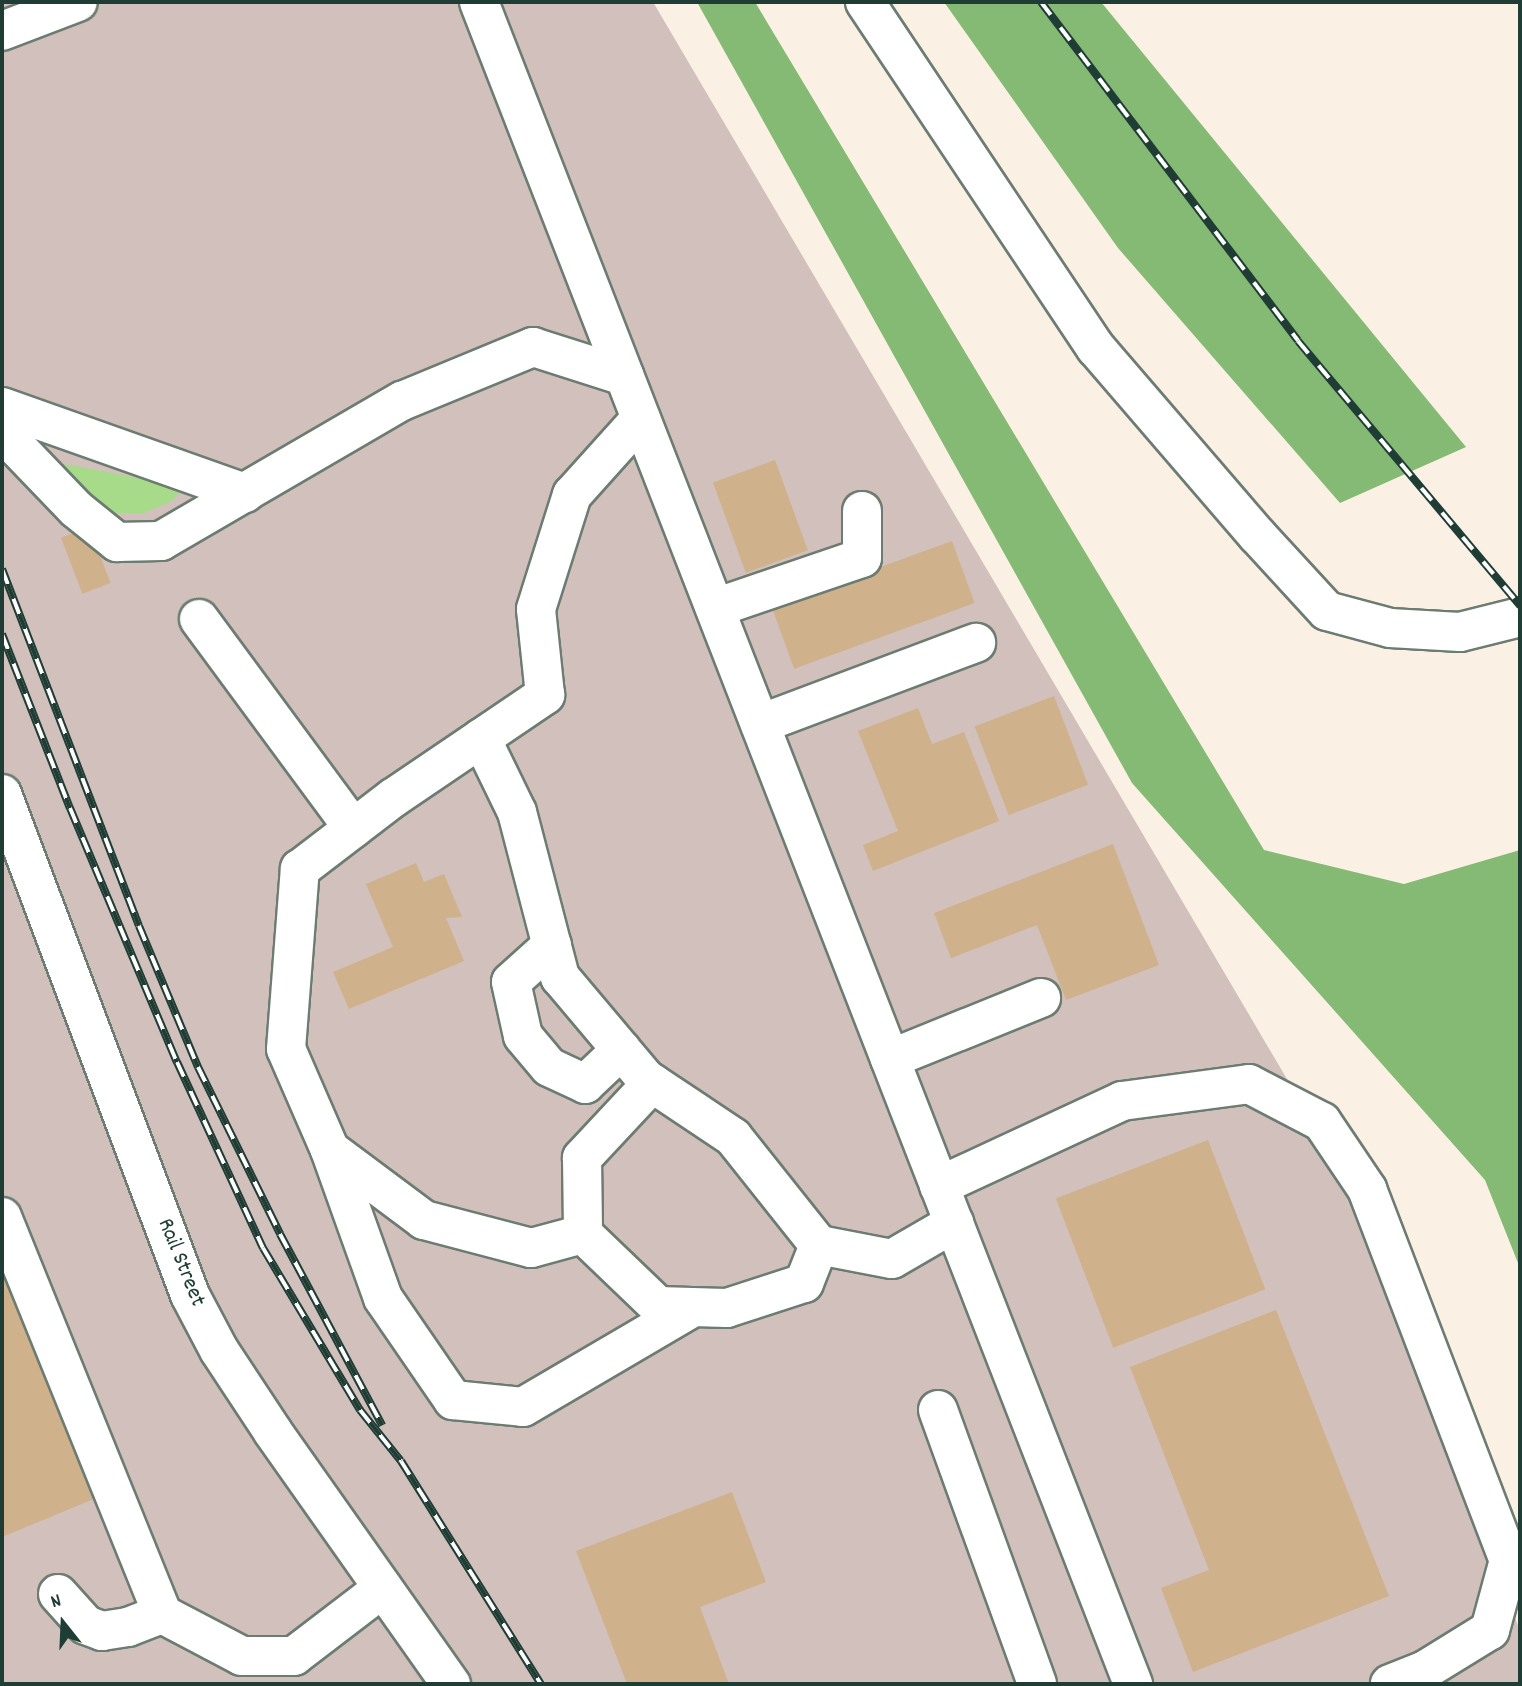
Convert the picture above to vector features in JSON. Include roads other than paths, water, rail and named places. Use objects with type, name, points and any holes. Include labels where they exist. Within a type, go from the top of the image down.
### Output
[{"type":"street","points":[[2,31],[78,2]]},
{"type":"street","points":[[479,2],[1133,1684]]},
{"type":"street","points":[[866,2],[1096,348],[1257,536],[1327,611],[1390,628],[1460,632],[1520,617]]},
{"type":"street","points":[[2,425],[6,436],[76,509],[117,542],[161,541],[402,401],[534,347],[624,376]]},
{"type":"street","points":[[2,407],[244,493]]},
{"type":"street","points":[[641,418],[572,495],[536,609],[545,695],[353,828],[300,869],[286,1049],[330,1150],[383,1298],[453,1400],[523,1407],[692,1307]]},
{"type":"street","points":[[715,608],[862,558],[862,511]]},
{"type":"street","points":[[199,619],[353,828]]},
{"type":"street","points":[[760,724],[976,643]]},
{"type":"street","points":[[481,738],[517,812],[560,977],[652,1083],[733,1137],[819,1245],[891,1259],[954,1223]]},
{"type":"street","name":"Rail Street","points":[[2,794],[190,1295],[219,1350],[273,1432],[451,1684]]},
{"type":"street","points":[[552,944],[511,982],[523,1036],[549,1067],[585,1084],[621,1050]]},
{"type":"street","points":[[890,1059],[1041,998]]},
{"type":"street","points":[[652,1083],[582,1158],[583,1234],[658,1306],[727,1308],[804,1283],[819,1245]]},
{"type":"street","points":[[939,1186],[1122,1101],[1249,1084],[1322,1122],[1367,1189],[1509,1560],[1490,1630],[1425,1670],[1390,1684]]},
{"type":"street","points":[[330,1150],[424,1220],[531,1248],[583,1234]]},
{"type":"street","points":[[2,1217],[162,1614],[242,1656],[294,1656],[383,1588]]},
{"type":"street","points":[[938,1410],[1037,1684]]},
{"type":"street","points":[[58,1594],[86,1625],[102,1631],[128,1627],[162,1614]]},
{"type":"railway","points":[[1041,2],[1298,341],[1520,606]]},
{"type":"railway","points":[[2,569],[139,926],[198,1067],[280,1234],[382,1425]]},
{"type":"railway","points":[[2,634],[70,808],[177,1062],[263,1248],[360,1410],[401,1461],[541,1684]]}]
